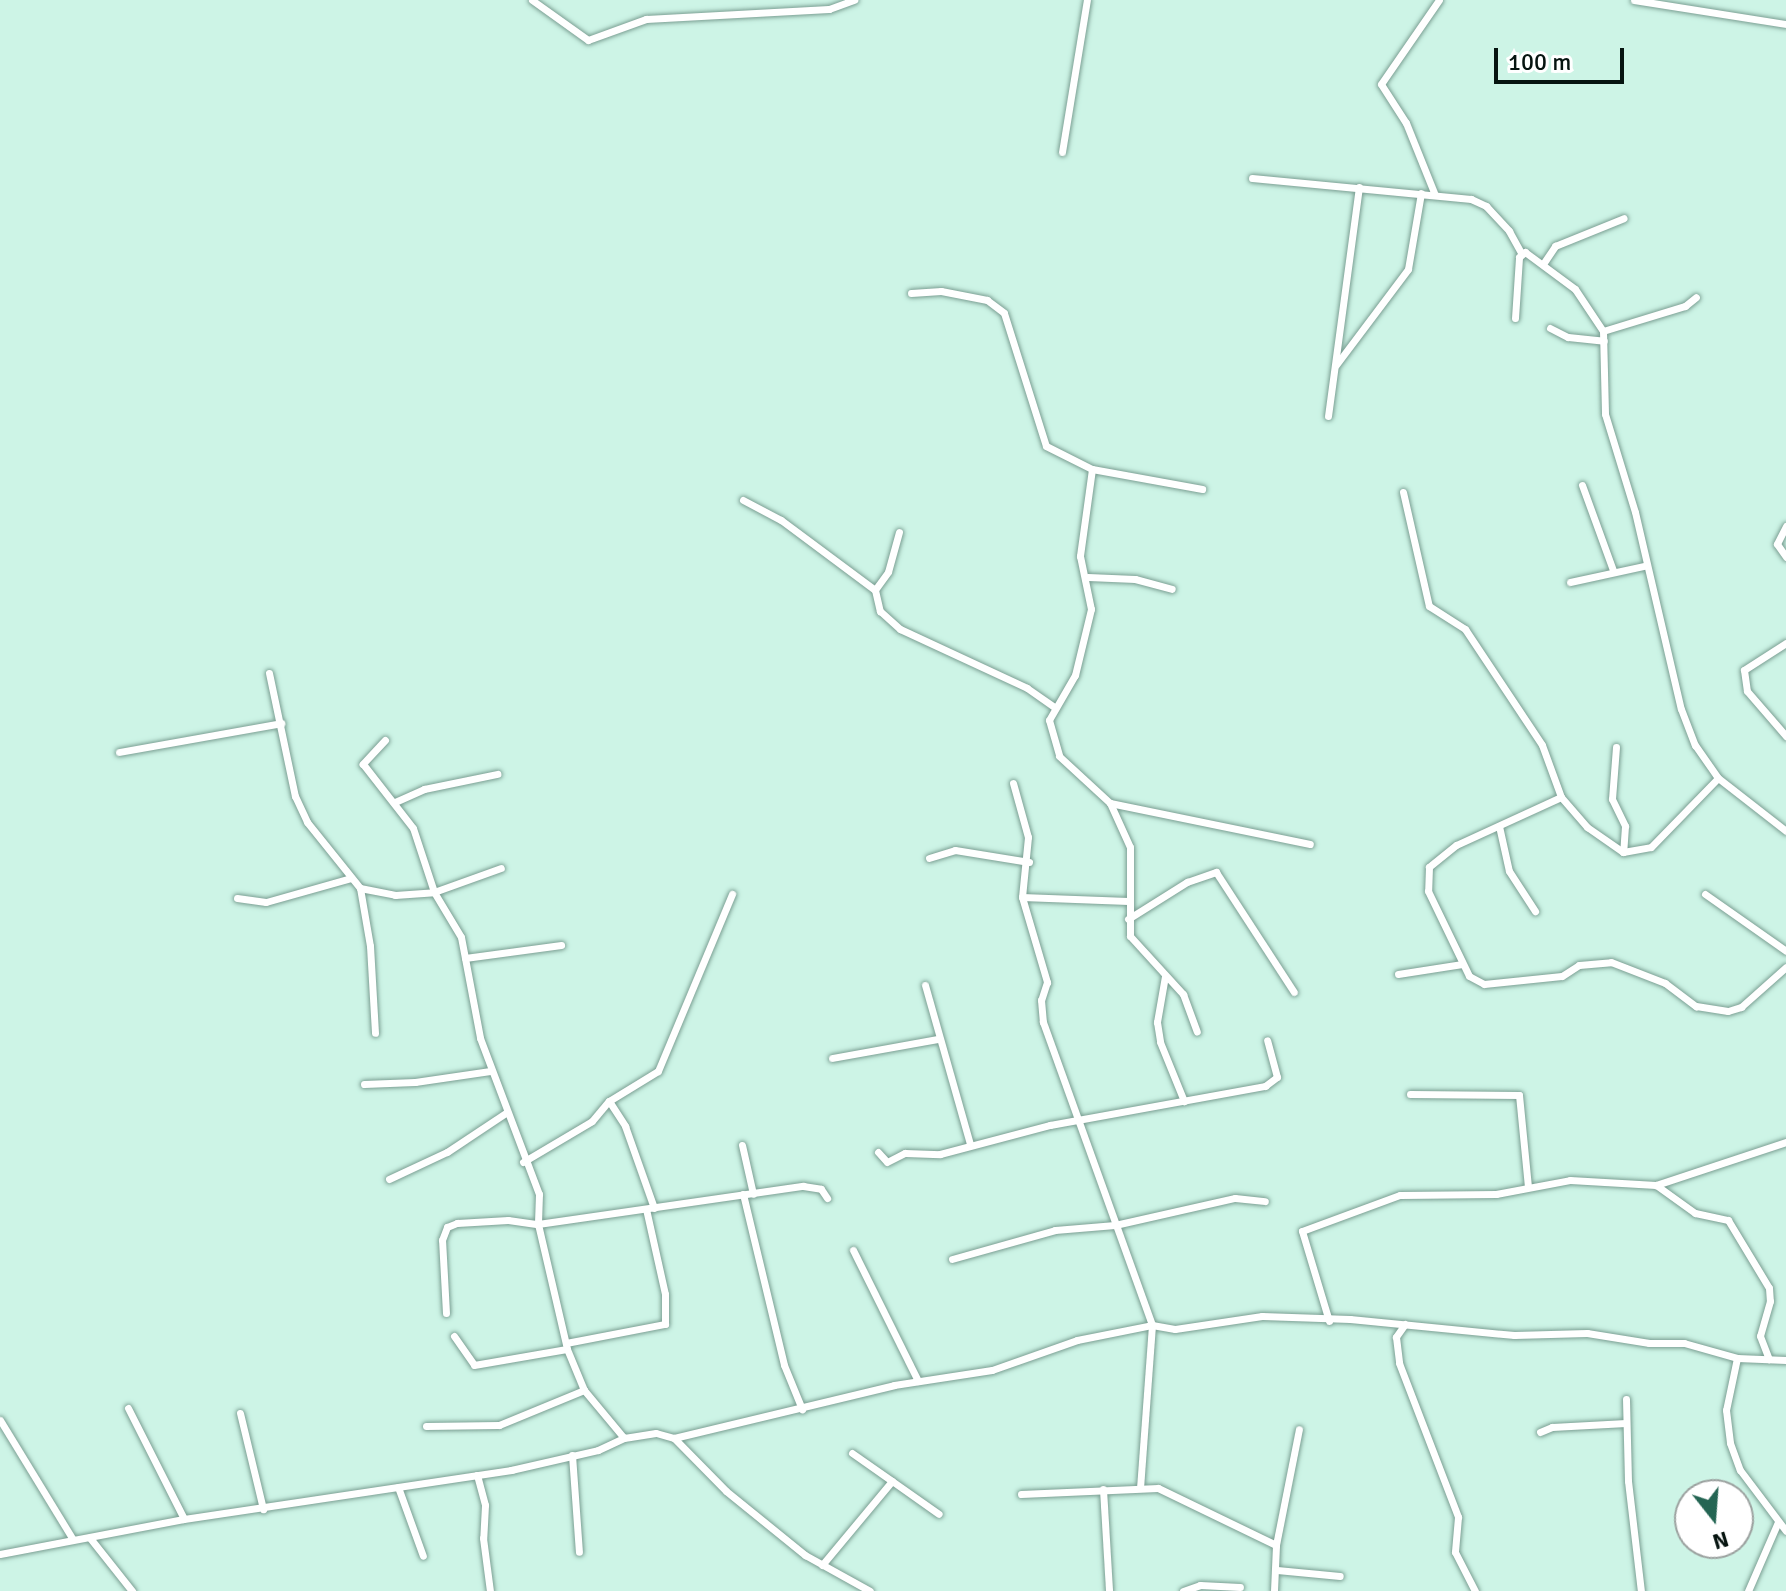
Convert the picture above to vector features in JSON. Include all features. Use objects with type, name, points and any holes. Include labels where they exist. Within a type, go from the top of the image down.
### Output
[{"type":"street","points":[[532,0],[588,40],[646,19],[829,9],[854,0]]},
{"type":"street","points":[[1062,152],[1087,0]]},
{"type":"street","points":[[1435,195],[1406,123],[1381,84],[1439,0]]},
{"type":"street","points":[[1634,0],[1785,24],[1786,14]]},
{"type":"street","points":[[1252,178],[1421,193],[1486,206],[1521,253],[1543,264],[1575,289],[1603,331],[1605,414],[1635,512],[1644,566],[1681,709],[1695,745],[1718,778],[1786,831]]},
{"type":"street","points":[[1328,416],[1359,187]]},
{"type":"street","points":[[1335,367],[1408,269],[1421,193]]},
{"type":"street","points":[[1543,264],[1555,246],[1624,218]]},
{"type":"street","points":[[1515,318],[1521,253]]},
{"type":"street","points":[[911,293],[941,291],[987,300],[1004,313],[1046,446],[1092,469],[1202,489]]},
{"type":"street","points":[[1603,331],[1685,306],[1696,297]]},
{"type":"street","points":[[1550,328],[1568,337],[1604,341]]},
{"type":"street","points":[[1092,469],[1080,556],[1088,577],[1087,633],[1075,675],[1049,720],[1059,756],[1110,803],[1130,847],[1130,936],[1191,1006],[1197,1032]]},
{"type":"street","points":[[1582,485],[1613,570]]},
{"type":"street","points":[[1403,492],[1429,606],[1459,621],[1514,698],[1542,745],[1561,797],[1587,827],[1623,852],[1638,852],[1664,837],[1718,778]]},
{"type":"street","points":[[743,500],[793,528],[875,590],[880,611],[900,629],[1027,688],[1054,707]]},
{"type":"street","points":[[1786,526],[1777,544],[1786,557]]},
{"type":"street","points":[[875,590],[888,572],[899,532]]},
{"type":"street","points":[[1570,582],[1613,570],[1644,566]]},
{"type":"street","points":[[1088,577],[1123,578],[1172,589]]},
{"type":"street","points":[[1786,643],[1744,670],[1747,691],[1786,736]]},
{"type":"street","points":[[269,673],[295,796],[307,822],[360,888],[370,946],[375,1033]]},
{"type":"street","points":[[119,752],[281,723]]},
{"type":"street","points":[[385,740],[363,764],[413,828],[434,892],[456,926],[490,1071],[523,1162],[539,1194],[538,1224],[567,1346],[584,1390],[624,1438]]},
{"type":"street","points":[[1616,747],[1612,799],[1625,826],[1623,852]]},
{"type":"street","points":[[395,802],[424,789],[497,774]]},
{"type":"street","points":[[1013,783],[1025,818],[1029,862],[1022,897],[1033,947],[1045,972],[1043,1022],[1075,1122],[1152,1325],[1140,1487]]},
{"type":"street","points":[[1561,797],[1456,845],[1429,867],[1428,891],[1462,964],[1484,984],[1562,976],[1579,965],[1611,962],[1714,1011],[1741,1007],[1786,967]]},
{"type":"street","points":[[1110,803],[1310,844]]},
{"type":"street","points":[[1499,826],[1509,871],[1535,911]]},
{"type":"street","points":[[929,858],[955,850],[1029,862]]},
{"type":"street","points":[[360,888],[395,895],[434,892],[501,868]]},
{"type":"street","points":[[1128,919],[1198,877],[1216,872],[1294,992]]},
{"type":"street","points":[[237,898],[266,902],[351,878]]},
{"type":"street","points":[[523,1162],[592,1121],[609,1101],[646,1081],[665,1059],[732,894]]},
{"type":"street","points":[[1705,894],[1786,951]]},
{"type":"street","points":[[1022,897],[1128,901]]},
{"type":"street","points":[[465,958],[561,945]]},
{"type":"street","points":[[1398,974],[1462,964]]},
{"type":"street","points":[[1165,976],[1157,1022],[1160,1042],[1184,1101]]},
{"type":"street","points":[[925,985],[970,1144]]},
{"type":"street","points":[[832,1058],[938,1039]]},
{"type":"street","points":[[878,1152],[887,1162],[905,1153],[940,1154],[970,1144],[1275,1082],[1267,1040]]},
{"type":"street","points":[[364,1084],[415,1082],[490,1071]]},
{"type":"street","points":[[1410,1094],[1519,1095],[1528,1187]]},
{"type":"street","points":[[454,1336],[474,1365],[665,1324],[665,1294],[650,1208],[625,1126],[609,1101]]},
{"type":"street","points":[[389,1179],[447,1152],[507,1112]]},
{"type":"street","points":[[1329,1321],[1302,1231],[1400,1195],[1496,1194],[1528,1187],[1595,1180],[1627,1187],[1656,1185],[1786,1142]]},
{"type":"street","points":[[742,1145],[753,1194]]},
{"type":"street","points":[[1656,1185],[1695,1213],[1728,1220],[1769,1288],[1770,1301],[1760,1336],[1769,1359]]},
{"type":"street","points":[[446,1313],[441,1254],[447,1227],[466,1221],[538,1224],[816,1186],[827,1198]]},
{"type":"street","points":[[743,1194],[784,1365],[802,1409]]},
{"type":"street","points":[[952,1259],[1055,1230],[1115,1225],[1235,1198],[1265,1201]]},
{"type":"street","points":[[853,1250],[918,1381]]},
{"type":"street","points":[[0,1554],[184,1519],[477,1475],[572,1455],[624,1438],[656,1433],[674,1438],[918,1381],[992,1370],[1077,1340],[1152,1325],[1175,1329],[1262,1316],[1684,1343],[1737,1358],[1786,1360]]},
{"type":"street","points":[[1405,1324],[1396,1337],[1399,1363],[1458,1517],[1455,1552],[1475,1591]]},
{"type":"street","points":[[1737,1358],[1726,1410],[1730,1443],[1740,1470],[1786,1531]]},
{"type":"street","points":[[426,1426],[499,1425],[584,1390]]},
{"type":"street","points":[[1626,1399],[1641,1591]]},
{"type":"street","points":[[128,1408],[184,1519]]},
{"type":"street","points":[[240,1413],[263,1509]]},
{"type":"street","points":[[0,1420],[72,1538]]},
{"type":"street","points":[[1540,1432],[1626,1423]]},
{"type":"street","points":[[1274,1591],[1276,1545],[1299,1429]]},
{"type":"street","points":[[674,1438],[726,1491],[822,1565],[870,1591]]},
{"type":"street","points":[[852,1453],[939,1514]]},
{"type":"street","points":[[572,1455],[579,1552]]},
{"type":"street","points":[[477,1475],[485,1505],[483,1538],[490,1591]]},
{"type":"street","points":[[822,1565],[892,1481]]},
{"type":"street","points":[[398,1487],[423,1556]]},
{"type":"street","points":[[1021,1494],[1158,1488],[1276,1545]]},
{"type":"street","points":[[1103,1489],[1109,1591]]},
{"type":"street","points":[[1748,1591],[1778,1522]]},
{"type":"street","points":[[90,1538],[130,1590]]},
{"type":"street","points":[[1277,1570],[1340,1576]]},
{"type":"street","points":[[1183,1591],[1200,1585],[1240,1587]]}]
